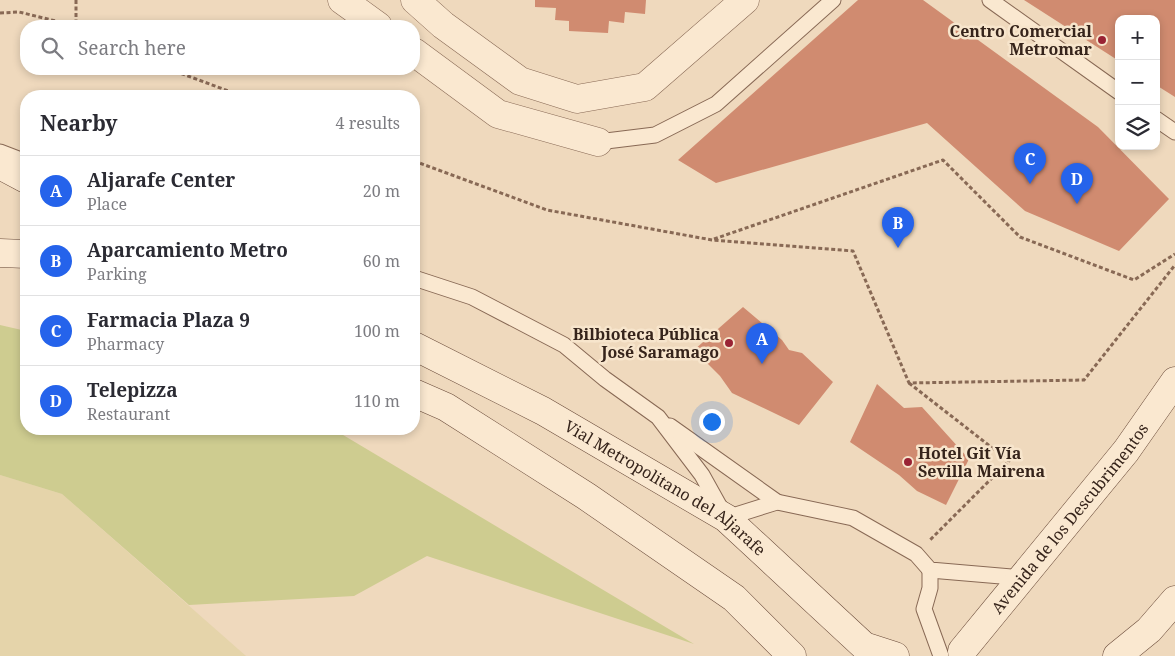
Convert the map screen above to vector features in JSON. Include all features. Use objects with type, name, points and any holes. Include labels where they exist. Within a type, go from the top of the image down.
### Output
[{"type":"main road","points":[[342,0],[370,20]]},
{"type":"main road","points":[[415,0],[443,25],[520,81],[577,99],[645,87],[745,0]]},
{"type":"main road","points":[[420,56],[498,114],[598,142]]},
{"type":"main road","points":[[0,165],[20,176]]},
{"type":"main road","points":[[0,253],[20,254]]},
{"type":"main road","name":"Vial Metropolitano del Aljarafe","points":[[420,349],[543,411],[726,518],[864,646],[895,656]]},
{"type":"main road","name":"Avenida de los Descubrimentos","points":[[956,655],[1023,578],[1126,451],[1175,381]]},
{"type":"main road","points":[[420,396],[463,417],[586,496],[734,598],[792,656]]},
{"type":"main road","points":[[1117,656],[1149,630],[1175,600]]},
{"type":"lane","points":[[598,142],[655,135],[716,104],[834,0]]},
{"type":"lane","points":[[990,0],[1115,89]]},
{"type":"lane","points":[[1160,122],[1175,132]]},
{"type":"lane","points":[[0,152],[20,160]]},
{"type":"lane","points":[[0,157],[20,170]]},
{"type":"lane","points":[[420,280],[472,297],[564,345],[605,379],[777,502],[853,518],[916,554],[930,570],[930,588],[924,609],[956,655]]},
{"type":"lane","points":[[658,417],[702,475],[726,518],[777,502]]},
{"type":"lane","points":[[930,570],[1023,578]]},
{"type":"path","points":[[76,0],[76,20]]},
{"type":"path","points":[[0,13],[20,12],[52,20]]},
{"type":"path","points":[[185,75],[226,90]]},
{"type":"path","points":[[712,240],[943,160],[1020,237],[1134,280],[1175,254]]},
{"type":"path","points":[[420,162],[547,210],[712,240],[853,251],[909,383],[1009,461],[916,554]]},
{"type":"path","points":[[909,383],[1084,380],[1175,265]]},
{"type":"shaded area","points":[[0,325],[20,330],[20,435],[343,435],[694,644],[427,556],[354,596],[189,605],[62,494],[0,475]]},
{"type":"shaded area","points":[[0,475],[62,494],[246,656],[0,656]]},
{"type":"building","points":[[535,0],[646,0],[645,14],[625,12],[624,23],[609,21],[608,33],[569,31],[569,21],[555,20],[556,8],[535,7]]},
{"type":"building","points":[[858,0],[923,0],[1098,127],[1115,144],[1115,150],[1121,150],[1169,199],[1119,251],[1025,211],[927,123],[716,183],[678,160]]},
{"type":"building","name":"Centro Comercial Metromar","points":[[1024,0],[1175,0],[1175,97],[1160,88],[1160,15],[1115,15],[1115,58]]},
{"type":"building","points":[[743,307],[782,340],[789,350],[802,353],[833,382],[799,425],[732,393],[720,376],[694,350]]},
{"type":"building","points":[[877,384],[904,408],[922,407],[969,459],[946,505],[917,491],[899,475],[850,442]]},
{"type":"place","name":"Centro Comercial Metromar","points":[[1102,40]]},
{"type":"place","name":"Farmacia Plaza 9","points":[[1030,184]]},
{"type":"place","name":"Telepizza","points":[[1077,204]]},
{"type":"place","name":"Aparcamiento Metro","points":[[898,248]]},
{"type":"place","name":"Bilbioteca Pública José Saramago","points":[[729,343]]},
{"type":"place","name":"Aljarafe Center","points":[[762,364]]},
{"type":"place","name":"Hotel Git Vía Sevilla Mairena","points":[[908,462]]}]
